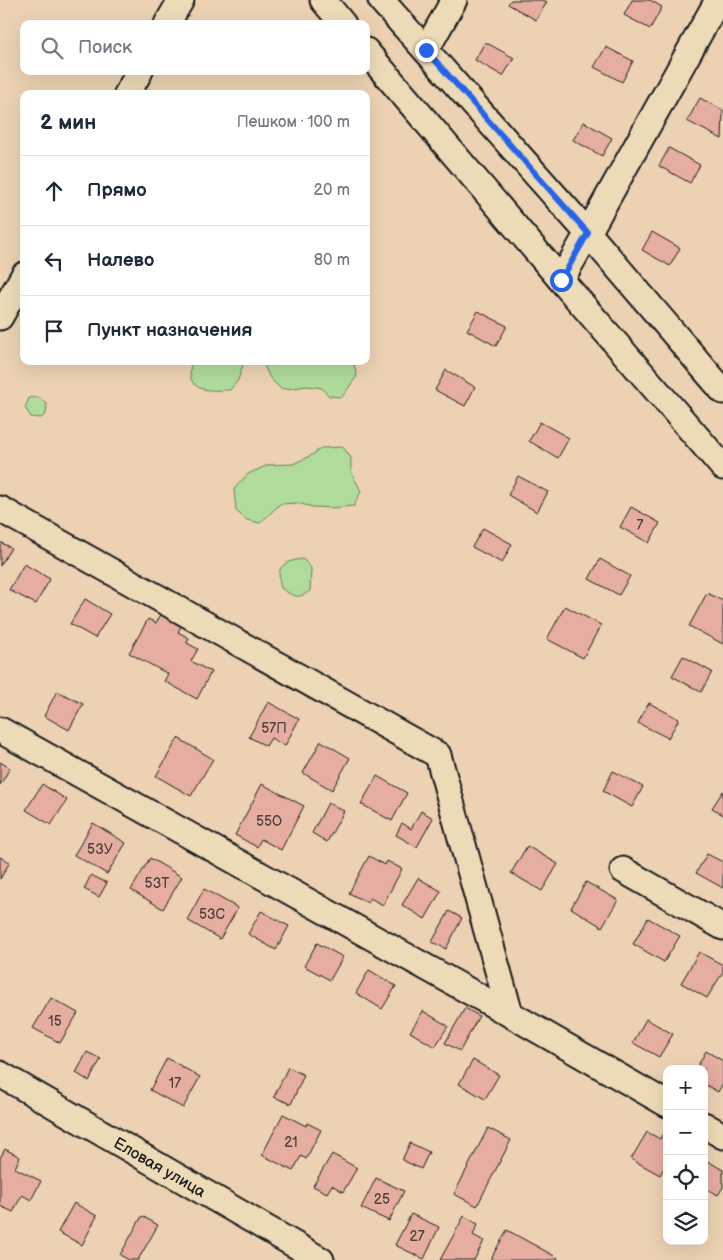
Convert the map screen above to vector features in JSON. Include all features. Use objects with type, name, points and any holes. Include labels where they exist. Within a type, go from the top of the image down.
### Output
[{"type":"street","points":[[169,20],[181,0]]},
{"type":"street","points":[[323,0],[340,20]]},
{"type":"street","points":[[381,0],[588,233],[723,391]]},
{"type":"street","points":[[426,50],[454,0]]},
{"type":"street","points":[[561,280],[718,0]]},
{"type":"street","points":[[370,55],[723,468]]},
{"type":"street","points":[[129,90],[138,75]]},
{"type":"street","points":[[0,317],[20,282]]},
{"type":"street","points":[[0,509],[438,755],[510,1014]]},
{"type":"street","points":[[0,730],[510,1014],[663,1102]]},
{"type":"street","points":[[623,870],[723,927]]},
{"type":"street","name":"Еловая улица","points":[[0,1074],[321,1260]]},
{"type":"street","points":[[708,1127],[723,1136]]},
{"type":"green space","points":[[191,365],[243,365],[238,380],[230,390],[199,388],[191,380]]},
{"type":"green space","points":[[264,365],[354,365],[357,376],[342,397],[329,396],[322,388],[306,386],[281,389],[270,378]]},
{"type":"green space","points":[[38,397],[47,404],[46,414],[41,418],[31,417],[25,408],[29,398]]},
{"type":"green space","points":[[343,447],[351,458],[351,472],[361,491],[354,506],[332,508],[313,507],[297,503],[280,504],[260,523],[247,520],[236,511],[234,489],[248,474],[268,465],[293,464],[322,448]]},
{"type":"green space","points":[[303,559],[311,568],[310,591],[295,596],[281,588],[280,570],[285,564]]},
{"type":"building","points":[[511,0],[542,0],[547,2],[536,20],[508,4]]},
{"type":"building","points":[[632,0],[650,0],[662,7],[650,29],[624,15]]},
{"type":"building","points":[[485,42],[514,58],[503,76],[475,60]]},
{"type":"building","points":[[606,47],[633,61],[622,82],[594,67]]},
{"type":"building","points":[[700,98],[723,110],[722,139],[687,121]]},
{"type":"building","points":[[584,122],[612,138],[602,156],[573,140]]},
{"type":"building","points":[[669,148],[700,165],[690,183],[659,166]]},
{"type":"building","points":[[652,232],[680,248],[670,266],[642,250]]},
{"type":"building","points":[[478,311],[507,326],[496,346],[467,330]]},
{"type":"building","points":[[446,370],[475,387],[465,406],[435,390]]},
{"type":"building","points":[[540,422],[569,438],[558,458],[529,441]]},
{"type":"building","points":[[518,476],[548,492],[537,512],[508,495]]},
{"type":"building","points":[[631,507],[660,523],[649,543],[620,527]]},
{"type":"building","points":[[483,528],[512,544],[502,563],[472,547]]},
{"type":"building","points":[[0,542],[11,548],[0,566]]},
{"type":"building","points":[[600,559],[630,576],[619,595],[589,579]]},
{"type":"building","points":[[24,564],[50,579],[36,604],[9,590]]},
{"type":"building","points":[[707,593],[723,601],[723,644],[689,626]]},
{"type":"building","points":[[85,599],[110,614],[95,638],[70,624]]},
{"type":"building","points":[[565,606],[601,625],[583,658],[547,639]]},
{"type":"building","points":[[163,611],[183,622],[178,632],[189,638],[187,643],[198,649],[191,661],[211,672],[197,699],[164,681],[168,674],[129,653],[148,619],[156,623]]},
{"type":"building","points":[[683,656],[712,672],[701,692],[672,676]]},
{"type":"building","points":[[57,691],[83,704],[69,730],[44,716]]},
{"type":"building","points":[[268,702],[299,719],[285,746],[271,738],[266,746],[249,737]]},
{"type":"building","points":[[649,703],[679,719],[668,738],[638,723]]},
{"type":"building","points":[[178,738],[213,759],[191,796],[156,776]]},
{"type":"building","points":[[321,741],[350,758],[332,790],[303,773]]},
{"type":"building","points":[[0,762],[10,768],[0,785]]},
{"type":"building","points":[[613,771],[643,787],[632,807],[603,791]]},
{"type":"building","points":[[377,776],[407,793],[392,821],[361,804]]},
{"type":"building","points":[[42,784],[67,800],[51,825],[26,810]]},
{"type":"building","points":[[262,784],[304,806],[281,850],[261,839],[257,847],[235,835]]},
{"type":"building","points":[[723,791],[723,815],[712,808]]},
{"type":"building","points":[[328,803],[344,811],[327,842],[312,833]]},
{"type":"building","points":[[421,811],[433,818],[417,847],[396,835],[402,823],[411,829]]},
{"type":"building","points":[[93,823],[126,843],[107,874],[74,855]]},
{"type":"building","points":[[527,846],[558,864],[542,891],[511,873]]},
{"type":"building","points":[[707,854],[723,862],[723,888],[696,873]]},
{"type":"building","points":[[369,856],[385,865],[387,861],[402,869],[383,905],[370,898],[368,903],[349,893]]},
{"type":"building","points":[[0,857],[10,862],[0,879]]},
{"type":"building","points":[[150,858],[182,877],[163,909],[131,890]]},
{"type":"building","points":[[91,875],[107,883],[99,897],[84,889]]},
{"type":"building","points":[[418,878],[441,891],[425,919],[402,905]]},
{"type":"building","points":[[586,882],[618,900],[602,927],[571,908]]},
{"type":"building","points":[[204,889],[238,908],[220,939],[187,920]]},
{"type":"building","points":[[261,911],[289,926],[276,950],[248,934]]},
{"type":"building","points":[[449,911],[462,918],[446,949],[432,942]]},
{"type":"building","points":[[648,918],[680,936],[664,962],[633,944]]},
{"type":"building","points":[[317,943],[343,957],[330,980],[304,966]]},
{"type":"building","points":[[699,952],[723,965],[723,972],[707,998],[681,983]]},
{"type":"building","points":[[369,970],[396,986],[382,1009],[356,993]]},
{"type":"building","points":[[51,998],[78,1013],[60,1043],[33,1028]]},
{"type":"building","points":[[465,1008],[479,1016],[460,1051],[445,1043]]},
{"type":"building","points":[[423,1011],[448,1026],[435,1047],[410,1032]]},
{"type":"building","points":[[646,1019],[673,1034],[659,1057],[633,1043]]},
{"type":"building","points":[[706,1051],[723,1061],[723,1083],[718,1092],[708,1086],[708,1065],[698,1065]]},
{"type":"building","points":[[87,1052],[101,1059],[89,1081],[76,1073]]},
{"type":"building","points":[[167,1058],[200,1077],[183,1108],[150,1090]]},
{"type":"building","points":[[473,1060],[499,1075],[485,1099],[459,1084]]},
{"type":"building","points":[[288,1067],[304,1075],[291,1104],[274,1097]]},
{"type":"building","points":[[283,1114],[306,1126],[307,1123],[321,1130],[306,1159],[301,1156],[293,1171],[262,1155]]},
{"type":"building","points":[[488,1128],[511,1140],[477,1206],[454,1194]]},
{"type":"building","points":[[647,1132],[660,1139],[663,1136],[663,1169],[660,1175],[631,1159]]},
{"type":"building","points":[[410,1143],[429,1152],[421,1169],[402,1160]]},
{"type":"building","points":[[5,1149],[20,1157],[15,1168],[41,1181],[31,1200],[22,1195],[13,1212],[0,1206],[0,1158]]},
{"type":"building","points":[[332,1154],[357,1168],[343,1192],[332,1185],[327,1193],[313,1186]]},
{"type":"building","points":[[708,1161],[723,1170],[723,1187],[718,1195],[708,1189]]},
{"type":"building","points":[[376,1178],[404,1191],[389,1221],[361,1208]]},
{"type":"building","points":[[74,1203],[97,1216],[82,1245],[58,1232]]},
{"type":"building","points":[[411,1214],[439,1227],[424,1259],[395,1245]]},
{"type":"building","points":[[142,1216],[158,1225],[138,1260],[129,1260],[120,1255]]},
{"type":"building","points":[[464,1216],[478,1224],[473,1235],[484,1241],[474,1260],[440,1260]]},
{"type":"building","points":[[507,1230],[558,1258],[557,1260],[490,1260]]},
{"type":"route","points":[[426,50],[588,233],[561,280]]}]
